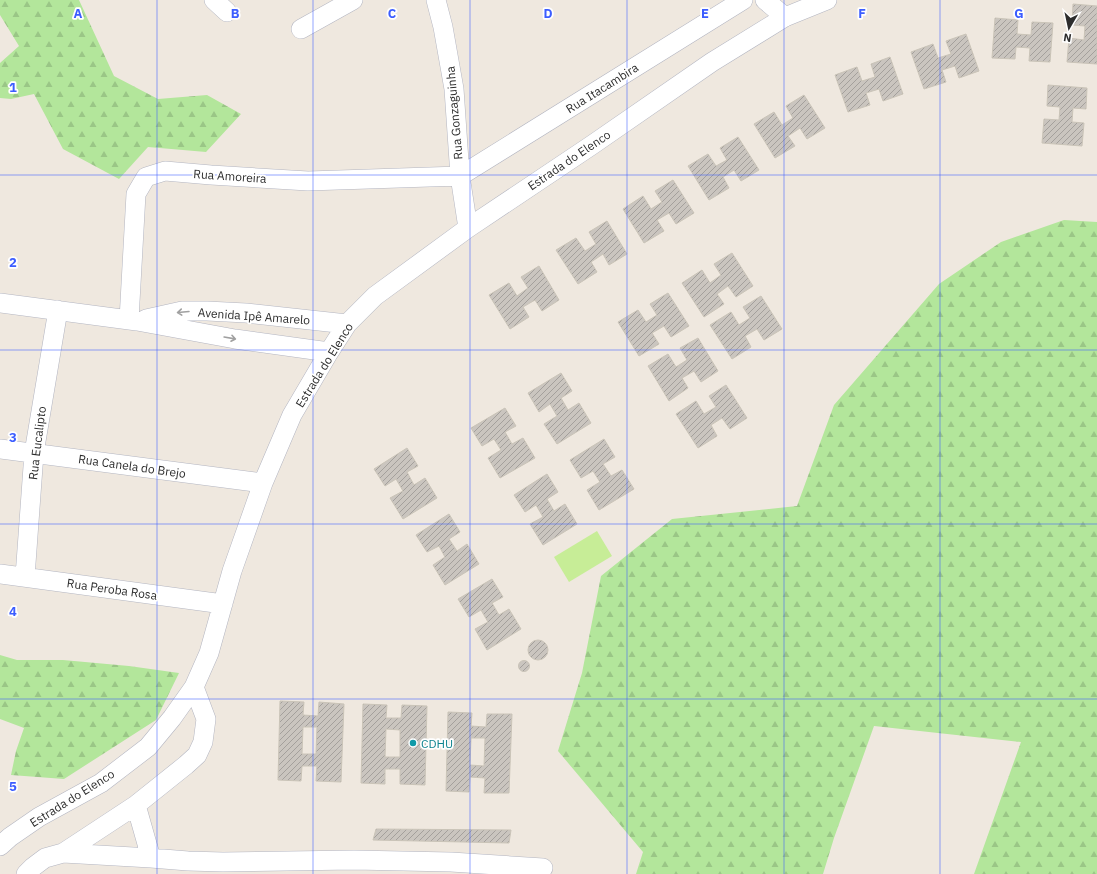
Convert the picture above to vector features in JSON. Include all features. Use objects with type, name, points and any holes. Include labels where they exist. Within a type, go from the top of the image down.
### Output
[{"type":"street","points":[[301,29],[353,0]]},
{"type":"street","name":"Rua Gonzaguinha","points":[[436,0],[443,27],[454,89],[460,176],[468,228]]},
{"type":"street","name":"Rua Itacambira","points":[[460,176],[743,0]]},
{"type":"street","points":[[765,0],[785,17]]},
{"type":"street","name":"Estrada do Elenco","points":[[0,846],[10,837],[39,817],[101,783],[148,747],[172,718],[194,687],[209,653],[232,571],[263,483],[292,415],[329,352],[348,324],[375,296],[468,228],[712,62],[785,17],[827,0]]},
{"type":"street","name":"Rua Amoreira","points":[[133,320],[136,194],[146,177],[165,171],[308,181],[460,176]]},
{"type":"street","name":"Avenida Ipê Amarelo","points":[[0,303],[133,320],[235,339],[329,352]]},
{"type":"street","name":"Rua Eucalipto","points":[[25,577],[34,453],[58,310]]},
{"type":"street","name":"Avenida Ipê Amarelo","points":[[133,320],[182,311],[207,311],[246,313],[348,324]]},
{"type":"street","name":"Rua Canela do Brejo","points":[[0,449],[263,483]]},
{"type":"street","name":"Rua Peroba Rosa","points":[[0,574],[223,604]]},
{"type":"street","points":[[26,874],[45,858],[62,853],[136,805],[198,755],[203,742],[206,719],[194,687]]},
{"type":"street","points":[[136,805],[151,858]]},
{"type":"street","points":[[62,853],[188,861],[223,862],[354,860],[451,862],[543,868]]},
{"type":"green space","points":[[0,0],[79,0],[114,76],[158,99],[207,95],[241,114],[206,152],[148,147],[119,179],[63,149],[34,94],[11,99],[0,98],[0,63],[19,46],[0,15]]},
{"type":"green space","points":[[1064,220],[1097,222],[1097,874],[974,874],[1021,742],[874,726],[834,838],[823,874],[636,874],[643,852],[558,751],[582,673],[601,576],[672,519],[797,506],[834,405],[939,284],[1001,242]]},
{"type":"green space","points":[[597,531],[612,556],[569,582],[554,557]]},
{"type":"green space","points":[[0,655],[17,660],[63,660],[129,666],[179,673],[156,720],[64,779],[11,775],[16,751],[24,728],[0,719]]},
{"type":"building","points":[[1073,4],[1097,6],[1097,64],[1067,62],[1069,38],[1084,40],[1085,26],[1072,25]]},
{"type":"building","points":[[995,18],[1018,20],[1017,34],[1031,35],[1032,22],[1053,23],[1050,62],[1029,61],[1030,48],[1016,47],[1015,59],[992,58]]},
{"type":"building","points":[[966,34],[979,71],[959,78],[955,66],[942,70],[946,82],[924,89],[911,52],[933,44],[938,58],[951,54],[946,41]]},
{"type":"building","points":[[890,57],[903,94],[883,101],[879,89],[866,93],[870,105],[848,112],[835,75],[857,67],[862,81],[875,77],[871,64]]},
{"type":"building","points":[[1048,85],[1087,88],[1086,109],[1073,108],[1072,122],[1084,123],[1082,146],[1042,143],[1044,119],[1059,120],[1060,107],[1047,106]]},
{"type":"building","points":[[804,95],[825,128],[807,139],[800,128],[788,136],[795,146],[775,158],[754,124],[774,112],[782,125],[793,118],[786,106]]},
{"type":"building","points":[[738,137],[759,170],[741,181],[734,170],[723,177],[729,188],[709,200],[688,166],[708,154],[716,166],[727,160],[720,148]]},
{"type":"building","points":[[673,180],[694,213],[676,224],[669,213],[657,220],[664,231],[644,243],[623,209],[643,196],[651,209],[662,202],[655,191]]},
{"type":"building","points":[[607,221],[627,254],[609,265],[603,254],[591,262],[597,272],[578,284],[556,250],[576,238],[585,251],[596,244],[589,232]]},
{"type":"building","points":[[732,253],[753,286],[736,297],[728,286],[717,294],[724,304],[704,317],[682,283],[702,270],[710,283],[721,275],[714,264]]},
{"type":"building","points":[[539,266],[559,300],[542,311],[535,300],[523,307],[529,317],[510,329],[489,295],[509,283],[517,296],[528,288],[521,277]]},
{"type":"building","points":[[668,293],[689,326],[671,337],[664,326],[652,333],[659,344],[639,356],[618,322],[638,310],[646,322],[657,315],[650,304]]},
{"type":"building","points":[[761,296],[782,329],[764,340],[757,329],[745,336],[751,347],[732,359],[710,325],[731,312],[739,325],[750,318],[743,307]]},
{"type":"building","points":[[698,338],[718,371],[701,382],[694,371],[682,378],[688,388],[669,401],[648,366],[668,354],[676,367],[687,360],[680,348]]},
{"type":"building","points":[[561,373],[572,391],[561,398],[568,410],[579,403],[591,423],[557,444],[544,424],[557,416],[550,404],[539,412],[528,393]]},
{"type":"building","points":[[726,385],[747,418],[730,429],[722,418],[711,425],[717,436],[698,448],[676,414],[696,401],[704,414],[716,407],[709,396]]},
{"type":"building","points":[[505,408],[516,426],[505,432],[512,444],[523,438],[535,458],[500,478],[488,458],[501,450],[494,439],[482,446],[471,428]]},
{"type":"building","points":[[604,439],[615,457],[603,464],[611,476],[622,470],[634,489],[599,510],[587,490],[600,482],[593,471],[581,478],[570,460]]},
{"type":"building","points":[[407,448],[418,466],[407,472],[414,485],[425,478],[437,498],[403,519],[390,498],[403,491],[396,479],[385,486],[374,469]]},
{"type":"building","points":[[547,474],[558,492],[547,499],[554,511],[565,504],[577,524],[543,545],[530,524],[543,517],[536,505],[525,512],[514,495]]},
{"type":"building","points":[[449,514],[460,532],[449,539],[457,551],[467,544],[479,564],[445,585],[433,565],[445,557],[439,546],[427,552],[416,535]]},
{"type":"building","points":[[492,579],[503,597],[492,603],[499,615],[509,609],[521,629],[487,650],[475,629],[488,622],[481,610],[469,617],[458,599]]},
{"type":"building","points":[[538,640],[545,643],[548,650],[545,657],[538,660],[531,657],[528,650],[531,643]]},
{"type":"building","points":[[524,660],[528,662],[530,666],[528,670],[524,672],[520,670],[518,666],[520,662]]},
{"type":"building","points":[[280,701],[304,702],[303,715],[318,716],[319,702],[344,704],[341,782],[316,781],[317,766],[302,766],[301,781],[278,780]],"holes":[[[303,727],[317,727],[316,754],[302,754]]]},
{"type":"building","name":"CDHU","points":[[363,704],[387,705],[386,718],[401,718],[402,705],[427,706],[425,785],[400,784],[400,769],[385,769],[385,784],[361,783]],"holes":[[[386,729],[400,730],[400,757],[385,757]]]},
{"type":"building","name":"CDHU","points":[[448,712],[472,713],[471,726],[486,727],[487,714],[512,714],[509,793],[484,793],[485,778],[470,777],[469,792],[446,791]],"holes":[[[471,738],[485,738],[484,766],[470,765]]]},
{"type":"building","points":[[376,829],[511,830],[509,843],[373,840]]},
{"type":"place","name":"CDHU","points":[[413,743]]}]
